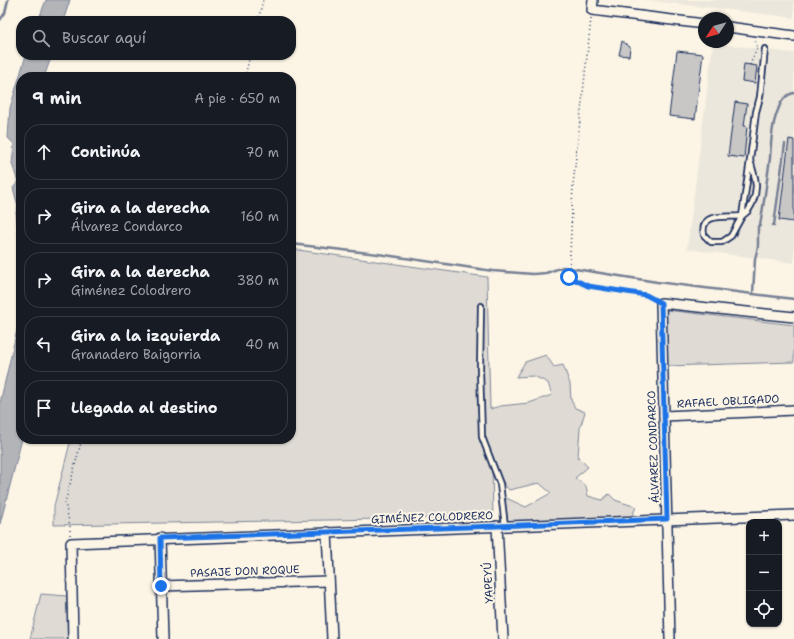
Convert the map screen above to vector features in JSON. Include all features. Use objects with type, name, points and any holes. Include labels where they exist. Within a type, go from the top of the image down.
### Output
[{"type":"street","points":[[593,0],[592,10],[698,23]]},
{"type":"street","points":[[734,28],[794,36]]},
{"type":"street","points":[[661,303],[794,317]]},
{"type":"street","name":"ÁLVAREZ CONDARCO","points":[[661,303],[670,639]]},
{"type":"street","name":"RAFAEL OBLIGADO","points":[[664,416],[794,410]]},
{"type":"street","name":"GIMÉNEZ COLODRERO","points":[[71,543],[160,538],[794,514]]},
{"type":"street","name":"YAPEYÚ","points":[[501,526],[503,639]]},
{"type":"street","points":[[327,532],[332,639]]},
{"type":"street","points":[[160,538],[164,639]]},
{"type":"street","points":[[71,543],[73,639]]},
{"type":"street","name":"PASAJE DON ROQUE","points":[[161,586],[329,581]]},
{"type":"lane","points":[[750,160],[755,178],[755,190],[752,204],[748,211],[742,216],[717,216],[711,218],[704,225],[704,235],[711,242],[722,242],[731,236],[742,216],[756,112],[760,97],[765,49]]},
{"type":"lane","points":[[482,306],[480,370],[482,437],[500,484],[501,526]]},
{"type":"path","points":[[259,16],[263,0]]},
{"type":"path","points":[[592,10],[573,184],[569,277],[588,286],[646,295],[661,303]]},
{"type":"path","points":[[750,65],[757,48],[752,30]]},
{"type":"path","points":[[246,72],[249,60]]},
{"type":"path","points":[[71,543],[70,526],[65,503],[81,444]]},
{"type":"shaded area","points":[[46,0],[70,0],[65,16],[40,16]]},
{"type":"shaded area","points":[[645,0],[794,0],[794,18],[780,16]]},
{"type":"shaded area","points":[[734,46],[794,53],[794,263],[687,249],[712,48],[734,48]]},
{"type":"shaded area","points":[[24,60],[50,60],[46,72],[21,72]]},
{"type":"shaded area","points":[[16,88],[16,176],[12,164],[14,144],[8,138],[10,108]]},
{"type":"shaded area","points":[[16,184],[16,199],[13,188]]},
{"type":"shaded area","points":[[296,250],[487,277],[490,409],[500,406],[529,403],[552,395],[548,383],[534,376],[516,377],[525,362],[546,355],[554,367],[563,365],[570,384],[571,400],[575,408],[585,412],[580,428],[578,457],[588,467],[575,478],[586,486],[588,496],[602,500],[609,494],[615,500],[636,507],[632,516],[613,520],[509,523],[504,513],[506,498],[526,507],[551,493],[539,483],[509,490],[500,478],[492,461],[493,517],[54,525],[54,506],[70,444],[296,444]]},
{"type":"shaded area","points":[[666,310],[794,325],[794,362],[667,366]]},
{"type":"shaded area","points":[[16,334],[16,444],[21,444],[0,524],[0,403]]},
{"type":"shaded area","points":[[41,594],[67,596],[68,639],[30,639]]},
{"type":"building","points":[[622,41],[630,47],[629,56],[619,55]]},
{"type":"building","points":[[677,51],[703,54],[695,119],[669,116]]},
{"type":"building","points":[[744,64],[757,66],[755,83],[742,81]]},
{"type":"building","points":[[735,102],[747,104],[744,126],[747,126],[744,158],[728,156]]},
{"type":"building","points":[[789,139],[794,140],[794,222],[779,220]]},
{"type":"waterway","points":[[0,20],[5,13],[8,0]]},
{"type":"waterway","points":[[753,293],[755,259],[758,247],[758,226],[760,225],[764,200],[773,127],[782,101],[788,95],[794,93]]},
{"type":"waterway","points":[[773,225],[785,144]]},
{"type":"waterway","points":[[296,245],[378,254],[493,271],[533,274],[546,273],[563,267],[657,282],[794,299]]},
{"type":"route","points":[[161,586],[160,538],[667,519],[661,303],[646,295],[588,286],[569,277]]}]
